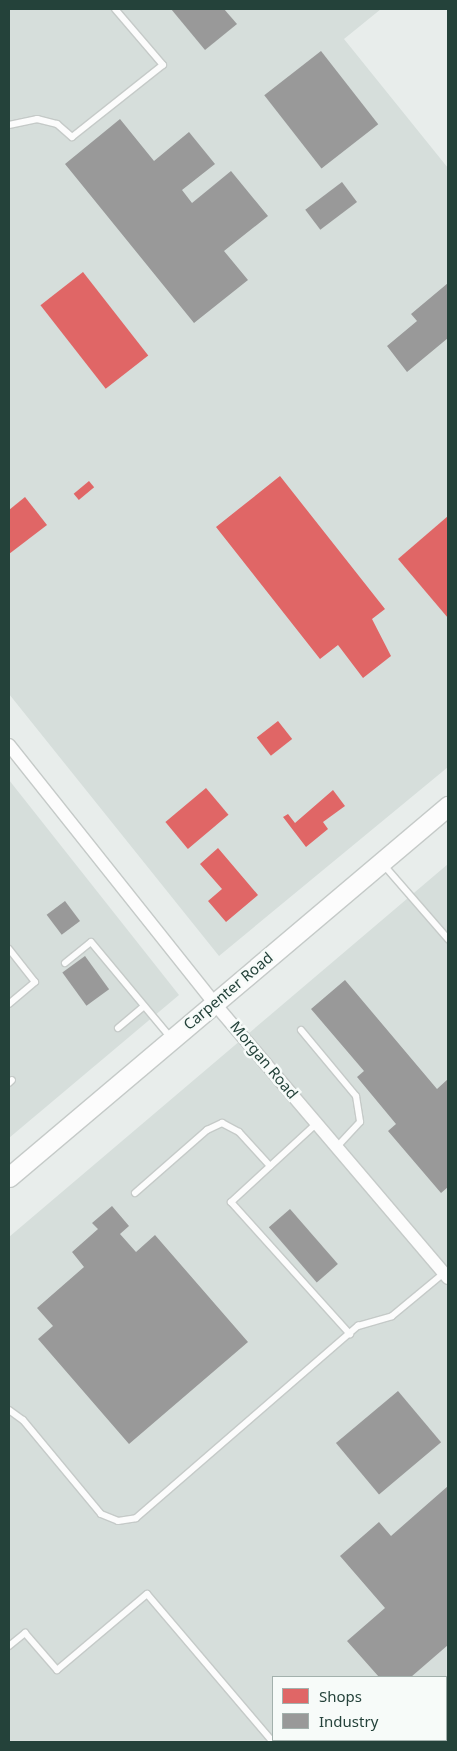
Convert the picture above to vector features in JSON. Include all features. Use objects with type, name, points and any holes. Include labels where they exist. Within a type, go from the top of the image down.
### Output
[{"type":"main road","name":"Carpenter Road","points":[[9,1177],[448,806]]},
{"type":"street","name":"Morgan Road","points":[[9,744],[214,1003],[446,1276]]},
{"type":"lane","points":[[9,125],[37,119],[57,124],[72,137],[163,65],[115,9]]},
{"type":"lane","points":[[381,862],[448,939]]},
{"type":"lane","points":[[65,963],[91,942],[172,1039]]},
{"type":"lane","points":[[9,949],[35,982],[9,1004]]},
{"type":"lane","points":[[118,1028],[144,1006]]},
{"type":"lane","points":[[301,1030],[356,1096],[360,1122],[337,1147]]},
{"type":"lane","points":[[135,1193],[207,1130],[222,1123],[239,1132],[270,1166]]},
{"type":"lane","points":[[317,1123],[231,1202],[350,1334]]},
{"type":"lane","points":[[9,1410],[23,1420],[101,1514],[127,1521],[143,1513],[358,1326],[392,1316],[446,1276]]},
{"type":"lane","points":[[9,1646],[25,1632],[57,1670],[147,1594],[272,1741]]},
{"type":"shaded area","points":[[9,9],[381,9],[344,39],[448,168],[448,767],[219,956],[9,694]]},
{"type":"shaded area","points":[[9,780],[179,995],[9,1138]]},
{"type":"shaded area","points":[[448,864],[448,1742],[9,1742],[9,1237]]},
{"type":"building: Shops","points":[[83,272],[148,356],[106,389],[40,305]]},
{"type":"building: Shops","points":[[280,476],[385,609],[372,619],[391,656],[363,678],[338,645],[320,659],[216,527]]},
{"type":"building: Shops","points":[[89,481],[94,487],[79,500],[74,494]]},
{"type":"building: Shops","points":[[25,497],[47,525],[9,554],[9,510]]},
{"type":"building: Shops","points":[[448,516],[448,618],[398,559]]},
{"type":"building: Shops","points":[[278,721],[292,739],[271,756],[257,738]]},
{"type":"building: Shops","points":[[206,788],[228,815],[188,849],[165,822]]},
{"type":"building: Shops","points":[[333,790],[345,806],[323,822],[328,829],[306,847],[283,817],[288,814],[295,823]]},
{"type":"building: Shops","points":[[218,848],[258,895],[226,922],[208,901],[222,889],[200,864]]},
{"type":"building: Industry","points":[[171,9],[224,9],[237,24],[205,50]]},
{"type":"building: Industry","points":[[321,51],[378,124],[322,169],[264,95]]},
{"type":"building: Industry","points":[[120,119],[154,161],[189,132],[215,164],[182,190],[192,203],[231,171],[268,216],[224,251],[248,280],[194,323],[65,164]]},
{"type":"building: Industry","points":[[342,182],[357,202],[320,230],[305,210]]},
{"type":"building: Industry","points":[[448,283],[448,338],[407,372],[387,346],[417,321],[411,314]]},
{"type":"building: Industry","points":[[65,901],[80,921],[62,935],[47,915]]},
{"type":"building: Industry","points":[[85,956],[109,989],[86,1006],[62,972]]},
{"type":"building: Industry","points":[[345,980],[437,1089],[448,1079],[448,1187],[441,1193],[388,1131],[396,1124],[357,1077],[364,1071],[311,1009]]},
{"type":"building: Industry","points":[[112,1206],[129,1226],[120,1234],[136,1252],[155,1235],[248,1342],[129,1444],[38,1339],[53,1326],[37,1308],[84,1267],[72,1252],[98,1229],[92,1223]]},
{"type":"building: Industry","points":[[290,1209],[338,1264],[317,1282],[269,1227]]},
{"type":"building: Industry","points":[[398,1391],[441,1442],[379,1494],[336,1443]]},
{"type":"building: Industry","points":[[448,1486],[448,1645],[412,1676],[378,1676],[347,1641],[385,1608],[340,1556],[379,1522],[391,1536]]}]
